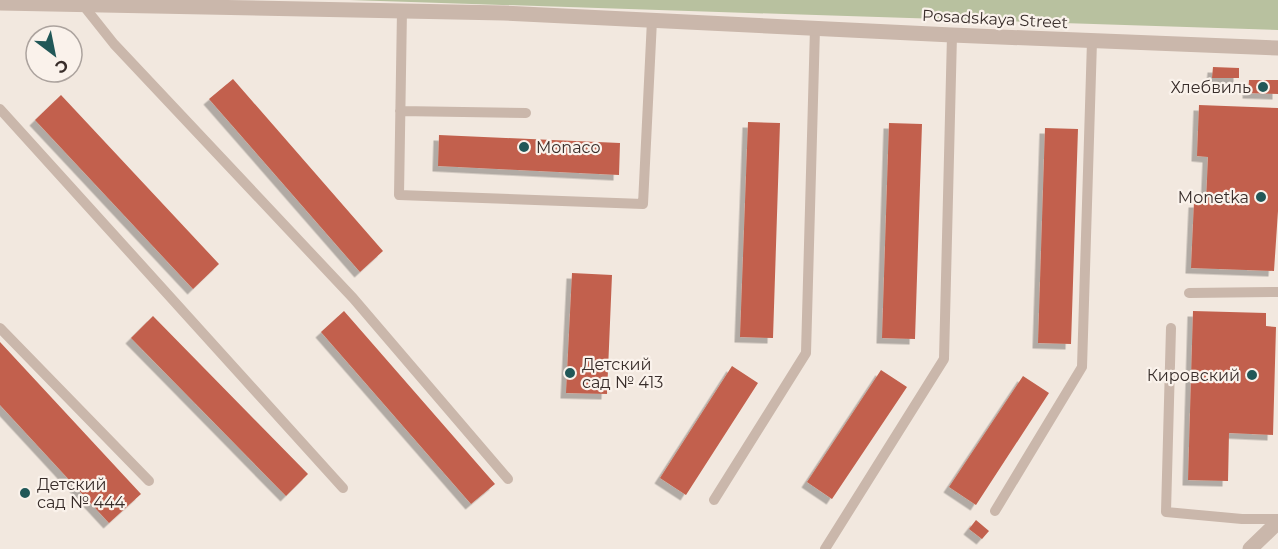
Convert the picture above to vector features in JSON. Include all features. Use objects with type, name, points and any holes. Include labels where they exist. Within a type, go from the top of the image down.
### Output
[{"type":"street","name":"Posadskaya Street","points":[[0,3],[504,13],[1278,48]]},
{"type":"street","points":[[1250,549],[1278,521]]},
{"type":"lane","points":[[83,5],[114,44],[353,298],[508,478]]},
{"type":"lane","points":[[402,10],[399,195],[643,204],[652,20]]},
{"type":"lane","points":[[714,500],[806,353],[814,28]]},
{"type":"lane","points":[[825,549],[944,359],[952,35]]},
{"type":"lane","points":[[995,511],[1082,367],[1092,41]]},
{"type":"lane","points":[[0,109],[344,488]]},
{"type":"lane","points":[[400,111],[526,113]]},
{"type":"lane","points":[[1189,293],[1278,292]]},
{"type":"lane","points":[[0,328],[149,481]]},
{"type":"lane","points":[[1171,328],[1166,512],[1278,521]]},
{"type":"green space","points":[[350,0],[1278,0],[1278,30]]},
{"type":"building","points":[[1213,67],[1239,68],[1239,78],[1212,78]]},
{"type":"building","points":[[233,79],[383,251],[360,272],[209,99]]},
{"type":"building","name":"Хлебвиль","points":[[1249,80],[1278,80],[1278,94],[1248,93]]},
{"type":"building","points":[[61,95],[219,264],[193,289],[35,120]]},
{"type":"building","points":[[1199,105],[1278,108],[1278,211],[1274,271],[1191,268],[1194,202],[1206,202],[1208,157],[1197,156]]},
{"type":"building","points":[[748,122],[780,123],[773,338],[740,337]]},
{"type":"building","points":[[889,123],[922,124],[915,339],[882,338]]},
{"type":"building","points":[[1045,128],[1078,129],[1071,344],[1038,343]]},
{"type":"building","points":[[439,135],[620,143],[619,175],[438,166]]},
{"type":"building","points":[[572,273],[612,275],[607,394],[566,393]]},
{"type":"building","points":[[344,311],[495,484],[471,504],[321,332]]},
{"type":"building","points":[[1193,311],[1266,313],[1266,326],[1276,327],[1273,435],[1229,433],[1228,481],[1188,480]]},
{"type":"building","points":[[153,316],[308,474],[286,496],[131,338]]},
{"type":"building","points":[[0,342],[141,494],[109,523],[0,405]]},
{"type":"building","points":[[732,366],[758,383],[686,495],[660,478]]},
{"type":"building","points":[[881,370],[907,387],[832,499],[807,482]]},
{"type":"building","points":[[1023,376],[1049,393],[976,505],[949,487]]},
{"type":"building","points":[[976,520],[989,531],[982,539],[969,529]]},
{"type":"place","name":"Хлебвиль","points":[[1263,87]]},
{"type":"place","name":"Monaco","points":[[524,147]]},
{"type":"place","name":"Monetka","points":[[1261,197]]},
{"type":"place","name":"Детский сад № 413","points":[[570,373]]},
{"type":"place","name":"Кировский","points":[[1252,375]]},
{"type":"place","name":"Детский сад № 444","points":[[25,493]]}]
